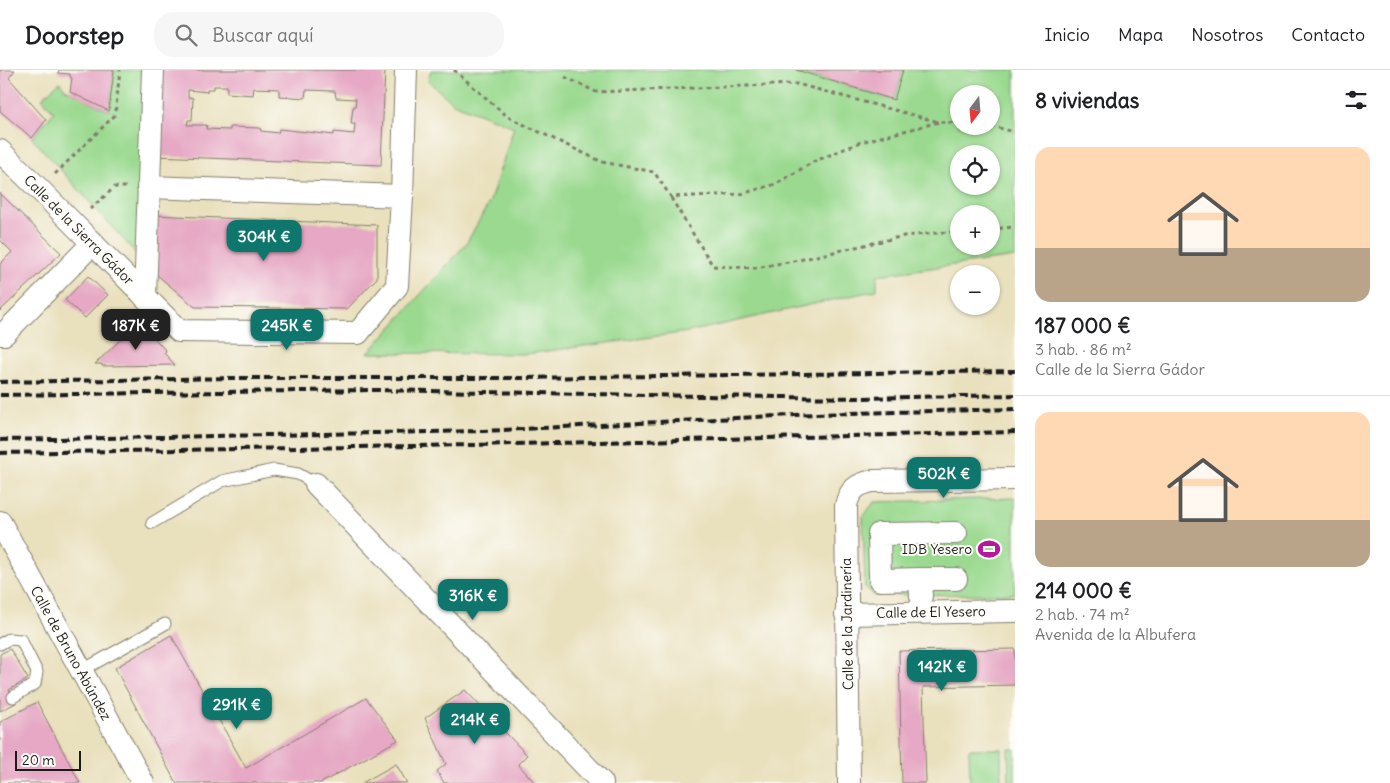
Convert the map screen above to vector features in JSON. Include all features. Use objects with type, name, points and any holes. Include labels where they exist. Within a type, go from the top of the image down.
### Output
[{"type":"street","points":[[146,296],[153,70]]},
{"type":"street","name":"Calle de la Sierra Gádor","points":[[0,151],[40,188],[179,331],[358,333],[396,286],[402,196],[406,70]]},
{"type":"street","points":[[148,187],[402,196]]},
{"type":"street","points":[[0,334],[4,334],[93,243]]},
{"type":"street","name":"Calle de la Jardinería","points":[[849,783],[846,614],[846,506],[848,496],[862,484],[873,481],[1015,479]]},
{"type":"street","points":[[316,484],[602,783]]},
{"type":"street","name":"Calle de Bruno Abúndez","points":[[0,522],[143,783]]},
{"type":"street","points":[[956,532],[879,534],[880,580],[921,588],[956,579]]},
{"type":"street","name":"Calle de El Yesero","points":[[846,614],[1015,611]]},
{"type":"lane","points":[[152,524],[222,481],[274,470],[298,474],[316,484]]},
{"type":"lane","points":[[80,671],[165,624]]},
{"type":"lane","points":[[0,644],[9,639],[21,640],[38,672],[35,684],[13,697]]},
{"type":"path","points":[[40,188],[115,115],[120,70]]},
{"type":"path","points":[[454,70],[508,117],[602,162],[654,172],[713,266],[755,268],[904,236],[950,232]]},
{"type":"path","points":[[566,77],[596,92],[797,84],[939,122],[950,123]]},
{"type":"path","points":[[671,197],[741,194],[776,184],[813,162],[861,142],[939,122]]},
{"type":"path","points":[[1000,128],[1015,132]]},
{"type":"path","points":[[74,224],[115,187],[148,187]]},
{"type":"path","points":[[1000,229],[1015,228]]},
{"type":"green space","points":[[114,70],[159,70],[150,269],[32,138],[54,112],[42,98],[60,82],[65,89],[109,111]]},
{"type":"green space","points":[[431,70],[794,70],[894,100],[903,70],[1015,70],[1015,257],[877,275],[877,290],[688,332],[526,354],[368,353],[466,244],[490,201],[514,127],[453,103],[428,81]]},
{"type":"green space","points":[[1015,498],[1015,594],[874,595],[865,587],[863,517],[874,502]]},
{"type":"green space","points":[[969,749],[1001,749],[1001,783],[970,783]]},
{"type":"green space","points":[[1008,749],[1015,749],[1015,783],[1009,783]]},
{"type":"building","points":[[0,70],[15,70],[9,78],[46,120],[32,138],[0,111]]},
{"type":"building","points":[[59,70],[114,70],[109,111],[70,92],[72,78],[70,74],[58,73]]},
{"type":"building","points":[[159,70],[385,70],[381,165],[155,156]],"holes":[[[214,86],[227,86],[227,93],[253,95],[254,88],[279,89],[279,96],[305,98],[306,90],[335,91],[336,98],[356,99],[351,124],[355,124],[354,134],[334,132],[334,135],[279,129],[278,133],[261,131],[260,128],[230,127],[230,130],[206,129],[207,125],[187,125],[188,120],[192,120],[193,98],[188,97],[188,90],[207,92],[207,89],[214,89]]]},
{"type":"building","points":[[796,70],[903,70],[894,100]]},
{"type":"building","points":[[0,193],[61,253],[0,311],[0,264],[12,252],[0,240]]},
{"type":"building","points":[[153,215],[377,225],[377,278],[347,309],[195,307],[150,269]]},
{"type":"building","points":[[88,276],[108,295],[85,318],[65,300]]},
{"type":"building","points":[[137,324],[139,327],[142,324],[166,351],[164,353],[175,365],[102,366],[102,364],[95,364]]},
{"type":"building","points":[[171,635],[246,768],[366,698],[398,740],[321,783],[176,783],[115,668]]},
{"type":"building","points":[[10,649],[28,679],[9,690],[16,703],[0,711],[0,654]]},
{"type":"building","points":[[1015,649],[1015,685],[923,687],[926,783],[902,783],[899,651]]},
{"type":"building","points":[[465,690],[527,755],[518,764],[535,783],[444,783],[437,771],[446,764],[425,718]]},
{"type":"building","points":[[37,702],[80,783],[0,783],[0,722]]},
{"type":"building","points":[[396,764],[407,783],[362,783]]},
{"type":"railway","points":[[0,382],[235,378],[520,378],[1015,371]]},
{"type":"railway","points":[[0,395],[374,390],[861,398],[1015,395]]},
{"type":"railway","points":[[0,440],[484,431],[814,414],[1015,409]]},
{"type":"railway","points":[[0,453],[473,445],[1015,432]]},
{"type":"place","name":"IDB Yesero","points":[[989,549]]}]
